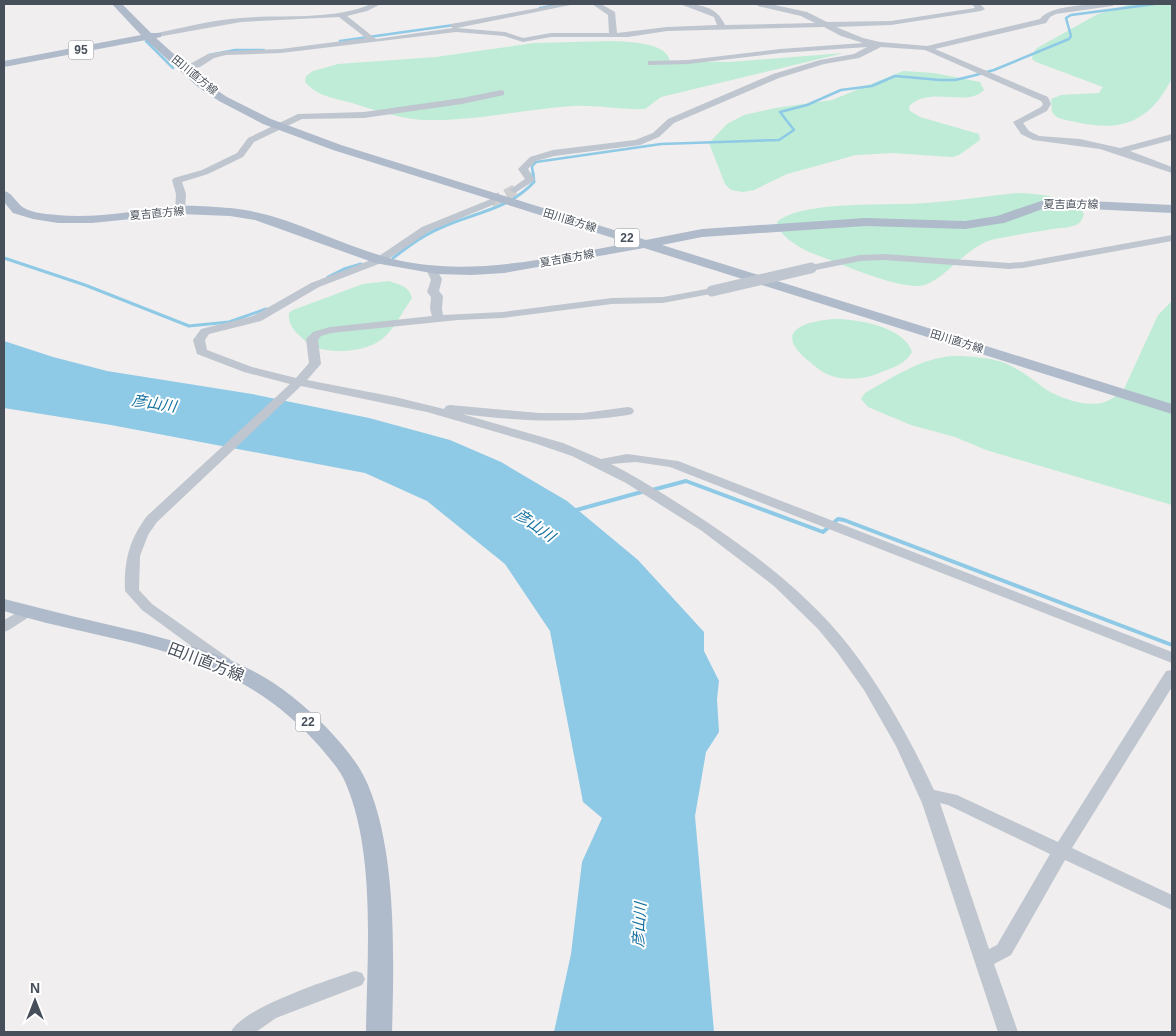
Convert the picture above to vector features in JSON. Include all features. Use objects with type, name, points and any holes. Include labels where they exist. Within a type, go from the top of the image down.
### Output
[{"type":"main road","name":"田川直方線","points":[[117,4],[213,86],[282,125]]},
{"type":"main road","name":"田川直方線","points":[[125,4],[201,84],[240,108],[282,125],[1172,409]]},
{"type":"main road","name":"95","points":[[4,64],[154,35]]},
{"type":"main road","name":"夏吉直方線","points":[[4,195],[18,210],[33,215],[58,219],[92,220],[180,210],[230,212],[258,216],[380,260],[431,269],[472,271],[576,257],[702,233],[865,222],[966,225],[999,220],[1047,203],[1172,209]]},
{"type":"main road","name":"田川直方線","points":[[649,242],[1172,402]]},
{"type":"main road","name":"田川直方線","points":[[4,605],[185,652],[233,669],[274,693],[314,727],[341,756],[360,789],[370,826],[377,884],[379,1032]]},
{"type":"street","points":[[154,35],[230,22],[340,14],[364,10],[377,4]]},
{"type":"street","points":[[191,67],[211,56],[226,53],[281,51],[458,26],[571,4]]},
{"type":"street","points":[[596,4],[612,14],[613,35]]},
{"type":"street","points":[[684,4],[694,5],[718,16],[722,28]]},
{"type":"street","points":[[761,4],[799,12],[862,40],[880,44],[927,48],[1043,21],[1047,15],[1054,12],[1112,4]]},
{"type":"street","points":[[340,14],[368,38],[368,42],[456,30],[506,34],[523,40],[551,35],[613,35],[667,29],[891,23],[981,9],[976,4]]},
{"type":"street","points":[[651,63],[688,62],[780,51],[880,44]]},
{"type":"street","points":[[515,190],[530,180],[523,169],[533,159],[553,153],[637,143],[656,135],[671,121],[776,76],[823,62],[856,56],[880,44]]},
{"type":"street","points":[[927,48],[1045,99],[1047,104],[1044,109],[1018,122],[1020,129],[1030,136],[1054,142],[1079,142],[1172,170]]},
{"type":"street","points":[[180,210],[181,194],[177,180],[205,172],[240,155],[251,140],[301,116],[364,115],[462,101],[501,93]]},
{"type":"street","points":[[1117,152],[1172,137]]},
{"type":"street","points":[[490,202],[426,229],[380,260],[315,286],[257,318],[205,331],[199,340],[201,352],[229,365],[273,378],[394,401],[543,441],[601,464],[705,526],[743,553],[793,597],[829,634],[860,672],[893,726],[928,795],[1008,1032]]},
{"type":"street","points":[[233,669],[147,607],[132,591],[131,561],[142,534],[160,511],[236,444],[300,382],[315,364],[312,339],[317,334],[330,330],[439,319],[503,315],[612,302],[663,300],[860,258],[884,257],[959,261],[1009,266],[1172,238]]},
{"type":"street","points":[[431,269],[437,279],[433,292],[437,296],[436,309],[439,319]]},
{"type":"street","points":[[394,401],[475,412],[538,417],[589,417],[628,411]]},
{"type":"street","points":[[601,464],[610,459],[620,458],[673,464],[1172,658]]},
{"type":"street","points":[[4,627],[27,612]]},
{"type":"street","points":[[984,962],[1004,950],[1061,850],[1172,674]]},
{"type":"street","points":[[928,795],[951,799],[1172,903]]},
{"type":"street","points":[[241,1032],[269,1012],[355,979]]},
{"type":"green space","points":[[1132,4],[1172,4],[1172,78],[1164,93],[1145,114],[1121,124],[1107,126],[1092,125],[1057,117],[1052,112],[1051,99],[1061,95],[1099,93],[1103,87],[1036,62],[1032,59],[1033,53],[1037,48],[1098,14]]},
{"type":"green space","points":[[612,41],[646,44],[655,47],[662,50],[670,61],[729,62],[844,53],[661,97],[645,109],[573,106],[451,120],[424,120],[392,115],[327,96],[315,91],[305,82],[306,76],[313,71],[338,64],[436,57],[534,43]]},
{"type":"green space","points":[[903,71],[934,73],[980,82],[984,90],[977,95],[968,97],[928,97],[918,100],[909,106],[910,111],[920,117],[979,134],[980,140],[959,155],[952,157],[892,153],[856,155],[787,174],[754,190],[743,192],[731,190],[725,184],[709,143],[727,124],[744,115],[775,108],[832,100]]},
{"type":"green space","points":[[1017,193],[1044,195],[1064,200],[1080,208],[1084,214],[1083,217],[1079,223],[1072,226],[1014,235],[981,244],[935,280],[918,286],[878,278],[809,252],[794,244],[785,236],[778,227],[777,222],[789,215],[826,207],[925,203]]},
{"type":"green space","points":[[389,281],[406,288],[412,298],[387,335],[369,346],[345,351],[319,349],[306,342],[290,323],[289,313],[293,310],[363,284]]},
{"type":"green space","points":[[1172,301],[1172,505],[986,450],[955,437],[911,425],[868,407],[861,399],[865,393],[920,364],[944,357],[968,356],[1005,363],[1050,392],[1073,401],[1090,404],[1105,402],[1124,389],[1158,315]]},
{"type":"green space","points":[[833,319],[854,320],[890,330],[907,343],[912,352],[900,364],[868,377],[846,379],[827,374],[799,352],[793,343],[792,336],[801,326]]},
{"type":"water","name":"彦山川","points":[[4,341],[53,357],[107,371],[252,394],[369,418],[450,440],[501,462],[567,501],[638,560],[704,632],[704,651],[719,681],[717,699],[719,732],[706,752],[695,816],[714,1032],[554,1032],[571,954],[582,862],[602,818],[583,802],[550,631],[505,564],[427,501],[365,473],[111,425],[4,408]]},
{"type":"waterway","points":[[540,8],[562,4]]},
{"type":"waterway","points":[[533,174],[532,166],[536,162],[661,144],[779,140],[794,130],[780,112],[807,105],[841,90],[872,86],[895,76],[955,80],[994,70],[1069,39],[1071,36],[1066,18],[1071,15],[1155,4]]},
{"type":"waterway","points":[[340,41],[454,25]]},
{"type":"waterway","points":[[146,41],[173,68]]},
{"type":"waterway","points":[[209,55],[235,50],[264,50]]},
{"type":"waterway","points":[[393,258],[431,232],[492,209],[514,198],[534,182],[533,173]]},
{"type":"waterway","points":[[4,258],[85,285],[189,326],[229,322],[266,309]]},
{"type":"waterway","points":[[328,277],[344,269],[361,264]]},
{"type":"waterway","points":[[652,490],[686,481],[823,532],[838,519],[844,520],[1172,645]]},
{"type":"waterway","points":[[573,511],[645,491]]},
{"type":"tunnel","points":[[491,202],[515,190]]}]
